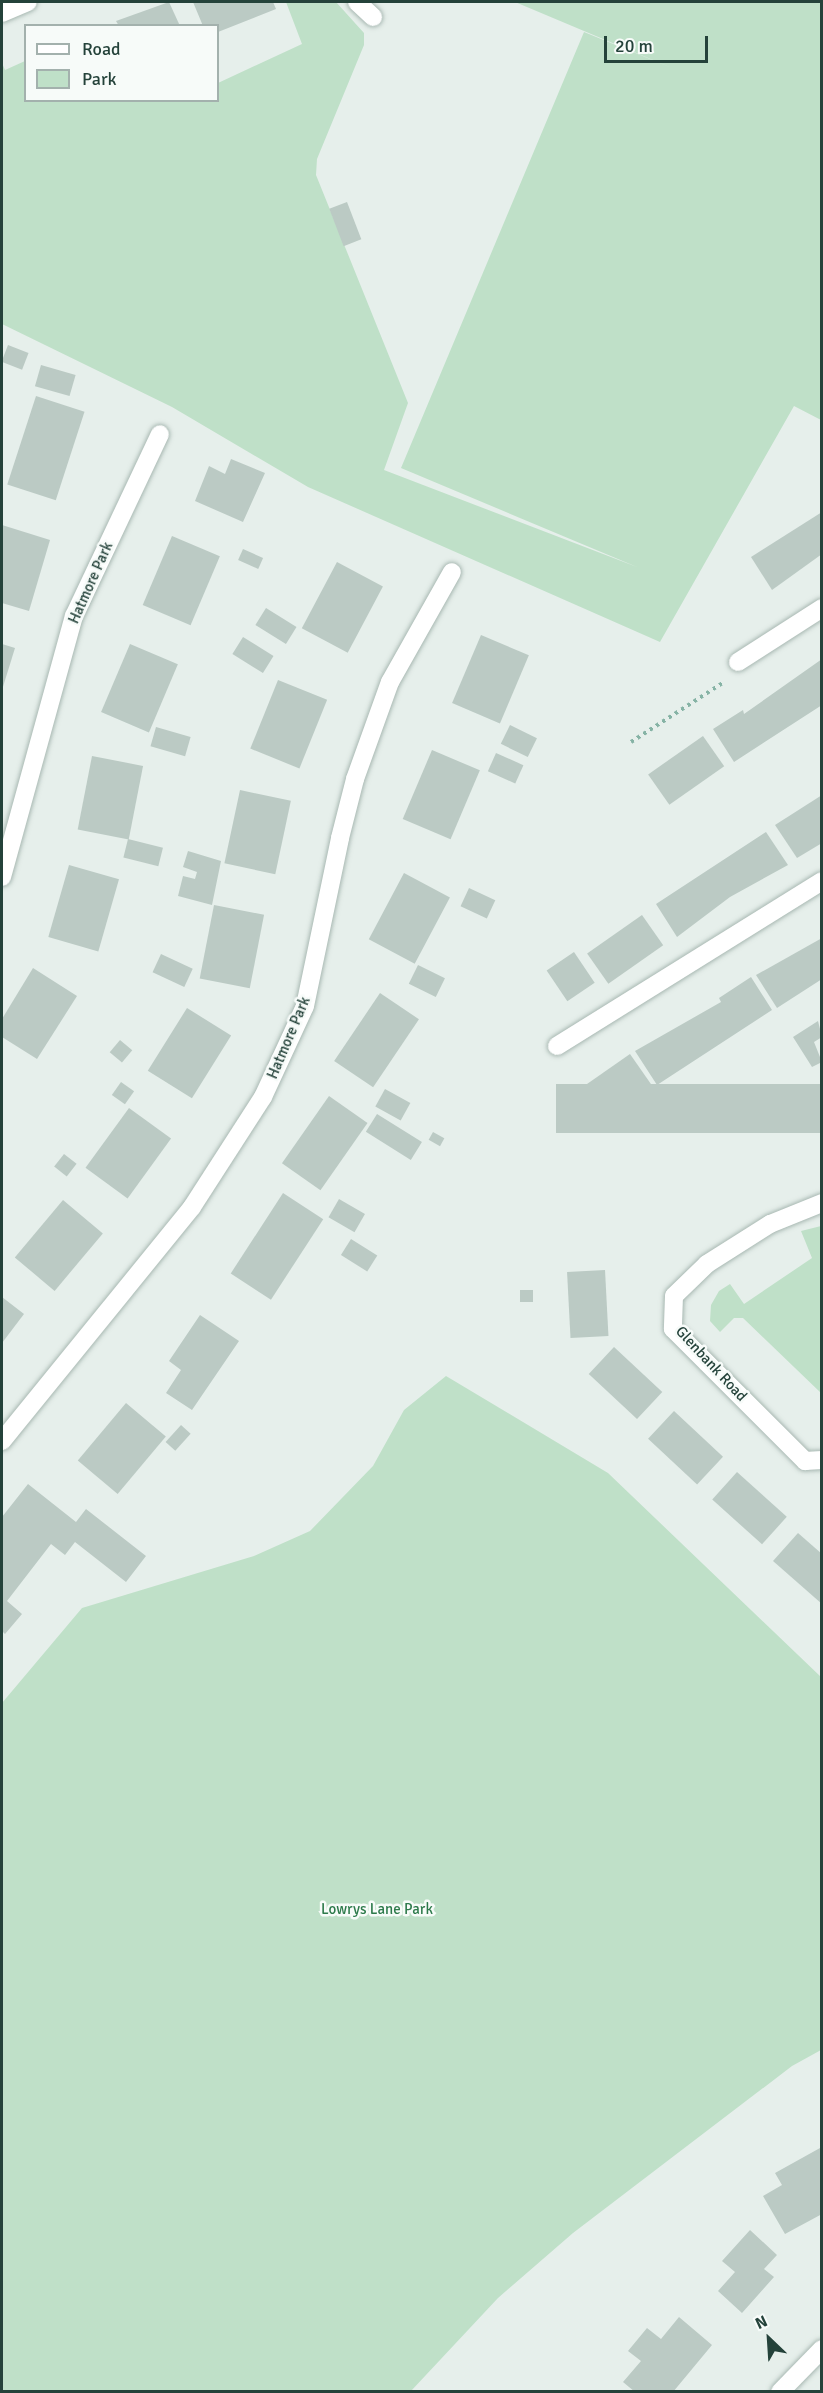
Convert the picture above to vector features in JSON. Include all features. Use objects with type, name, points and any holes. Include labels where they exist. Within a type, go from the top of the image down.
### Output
[{"type":"street","points":[[2,13],[28,2]]},
{"type":"street","points":[[357,2],[373,17]]},
{"type":"street","name":"Hatmore Park","points":[[2,877],[74,616],[160,434]]},
{"type":"street","name":"Hatmore Park","points":[[2,1442],[192,1207],[263,1097],[305,1006],[339,838],[378,714],[390,682],[452,572]]},
{"type":"street","points":[[738,662],[822,608]]},
{"type":"street","points":[[557,1046],[822,881]]},
{"type":"street","name":"Glenbank Road","points":[[822,1203],[770,1224],[707,1264],[674,1296],[673,1329],[805,1461],[822,1460]]},
{"type":"street","points":[[780,2391],[822,2349]]},
{"type":"path","points":[[631,742],[723,683],[738,662]]},
{"type":"green space","points":[[286,2],[336,2],[364,33],[364,45],[317,159],[316,175],[408,403],[384,470],[637,567],[401,468],[584,32],[672,68],[515,2],[821,2],[821,420],[794,406],[660,642],[308,487],[172,407],[2,324],[2,63],[5,70],[24,61],[24,102],[219,102],[219,83],[302,44]]},
{"type":"green space","points":[[822,1226],[821,1393],[743,1318],[734,1318],[720,1332],[710,1321],[711,1305],[719,1291],[730,1284],[744,1304],[812,1258],[801,1231]]},
{"type":"green space","name":"Lowrys Lane Park","points":[[446,1376],[608,1473],[821,1677],[821,2050],[792,2066],[573,2233],[498,2298],[411,2391],[2,2391],[2,1703],[82,1608],[254,1556],[310,1531],[373,1466],[404,1410]]},
{"type":"building","points":[[169,2],[179,24],[118,24],[116,21]]},
{"type":"building","points":[[193,2],[273,2],[276,9],[219,32],[219,24],[202,24]]},
{"type":"building","points":[[347,202],[361,239],[344,246],[329,209]]},
{"type":"building","points":[[8,345],[29,353],[22,370],[2,362]]},
{"type":"building","points":[[41,365],[76,375],[70,396],[35,386]]},
{"type":"building","points":[[36,396],[85,412],[56,500],[7,484]]},
{"type":"building","points":[[231,459],[265,473],[243,522],[195,501],[209,466],[225,474]]},
{"type":"building","points":[[822,512],[822,554],[772,590],[751,557]]},
{"type":"building","points":[[2,525],[50,540],[29,611],[2,603]]},
{"type":"building","points":[[172,536],[220,556],[191,625],[143,605]]},
{"type":"building","points":[[243,549],[263,558],[258,569],[238,560]]},
{"type":"building","points":[[337,562],[383,586],[348,653],[302,628]]},
{"type":"building","points":[[266,608],[297,627],[286,644],[255,625]]},
{"type":"building","points":[[481,635],[529,655],[500,723],[452,703]]},
{"type":"building","points":[[243,637],[274,656],[263,673],[232,654]]},
{"type":"building","points":[[2,644],[15,648],[2,690]]},
{"type":"building","points":[[130,644],[178,664],[149,732],[101,712]]},
{"type":"building","points":[[822,659],[822,705],[734,762],[713,729],[743,710],[744,714]]},
{"type":"building","points":[[278,680],[327,700],[299,768],[250,749]]},
{"type":"building","points":[[510,725],[537,738],[528,757],[501,744]]},
{"type":"building","points":[[156,727],[191,737],[185,756],[150,746]]},
{"type":"building","points":[[703,736],[724,766],[669,805],[648,774]]},
{"type":"building","points":[[432,750],[480,770],[451,839],[403,819]]},
{"type":"building","points":[[496,753],[523,765],[515,783],[488,771]]},
{"type":"building","points":[[92,756],[143,766],[129,840],[78,830]]},
{"type":"building","points":[[240,790],[291,801],[275,874],[224,863]]},
{"type":"building","points":[[822,795],[822,843],[797,858],[775,825]]},
{"type":"building","points":[[766,832],[788,865],[730,897],[677,937],[656,904]]},
{"type":"building","points":[[128,839],[163,848],[158,866],[123,857]]},
{"type":"building","points":[[188,851],[221,861],[212,905],[178,896],[183,876],[195,879],[197,872],[183,867]]},
{"type":"building","points":[[69,865],[119,879],[98,951],[48,937]]},
{"type":"building","points":[[404,873],[450,897],[415,964],[369,939]]},
{"type":"building","points":[[469,888],[495,900],[487,918],[461,906]]},
{"type":"building","points":[[214,905],[264,915],[250,988],[200,979]]},
{"type":"building","points":[[642,915],[663,945],[608,984],[587,953]]},
{"type":"building","points":[[822,938],[822,979],[777,1008],[756,975]]},
{"type":"building","points":[[574,952],[595,983],[567,1001],[547,970]]},
{"type":"building","points":[[161,954],[193,969],[184,987],[153,972]]},
{"type":"building","points":[[418,965],[445,978],[436,997],[409,984]]},
{"type":"building","points":[[33,968],[77,996],[37,1059],[2,1037],[2,1019]]},
{"type":"building","points":[[751,977],[772,1010],[657,1085],[635,1051],[721,1002],[719,998]]},
{"type":"building","points":[[380,993],[419,1019],[373,1087],[334,1061]]},
{"type":"building","points":[[187,1008],[231,1036],[192,1098],[148,1071]]},
{"type":"building","points":[[818,1021],[822,1037],[814,1042],[822,1062],[812,1067],[793,1037]]},
{"type":"building","points":[[120,1040],[132,1050],[122,1063],[110,1052]]},
{"type":"building","points":[[630,1054],[652,1085],[598,1123],[576,1092]]},
{"type":"building","points":[[121,1082],[134,1091],[125,1104],[112,1095]]},
{"type":"building","points":[[556,1084],[822,1084],[822,1133],[556,1133]]},
{"type":"building","points":[[385,1089],[410,1103],[401,1121],[375,1106]]},
{"type":"building","points":[[329,1096],[368,1123],[320,1190],[282,1163]]},
{"type":"building","points":[[129,1108],[171,1139],[128,1198],[86,1168]]},
{"type":"building","points":[[377,1114],[422,1142],[411,1160],[366,1132]]},
{"type":"building","points":[[433,1132],[444,1138],[440,1146],[429,1140]]},
{"type":"building","points":[[64,1154],[77,1164],[67,1176],[54,1167]]},
{"type":"building","points":[[283,1193],[323,1219],[271,1300],[231,1274]]},
{"type":"building","points":[[339,1199],[365,1214],[354,1232],[329,1217]]},
{"type":"building","points":[[63,1200],[103,1233],[55,1291],[15,1257]]},
{"type":"building","points":[[351,1239],[377,1255],[367,1272],[341,1255]]},
{"type":"building","points":[[605,1270],[608,1336],[571,1338],[567,1272]]},
{"type":"building","points":[[520,1290],[533,1290],[533,1302],[520,1302]]},
{"type":"building","points":[[2,1297],[24,1314],[2,1343]]},
{"type":"building","points":[[200,1315],[239,1341],[192,1410],[166,1393],[181,1370],[169,1361]]},
{"type":"building","points":[[614,1347],[662,1392],[637,1419],[589,1374]]},
{"type":"building","points":[[126,1403],[166,1436],[118,1494],[78,1460]]},
{"type":"building","points":[[674,1411],[723,1457],[697,1484],[648,1439]]},
{"type":"building","points":[[181,1425],[191,1434],[175,1451],[166,1442]]},
{"type":"building","points":[[737,1472],[787,1517],[762,1544],[712,1499]]},
{"type":"building","points":[[28,1484],[76,1522],[86,1509],[146,1556],[126,1582],[75,1542],[65,1555],[51,1544],[7,1601],[22,1614],[5,1634],[2,1631],[2,1517]]},
{"type":"building","points":[[798,1533],[822,1554],[822,1604],[773,1561]]},
{"type":"building","points":[[820,2148],[822,2214],[785,2234],[763,2196],[782,2185],[775,2173]]},
{"type":"building","points":[[750,2230],[777,2255],[764,2269],[774,2277],[742,2313],[718,2291],[735,2272],[722,2261]]},
{"type":"building","points":[[679,2317],[712,2345],[673,2392],[635,2392],[623,2382],[641,2361],[628,2351],[647,2328],[661,2339]]}]
